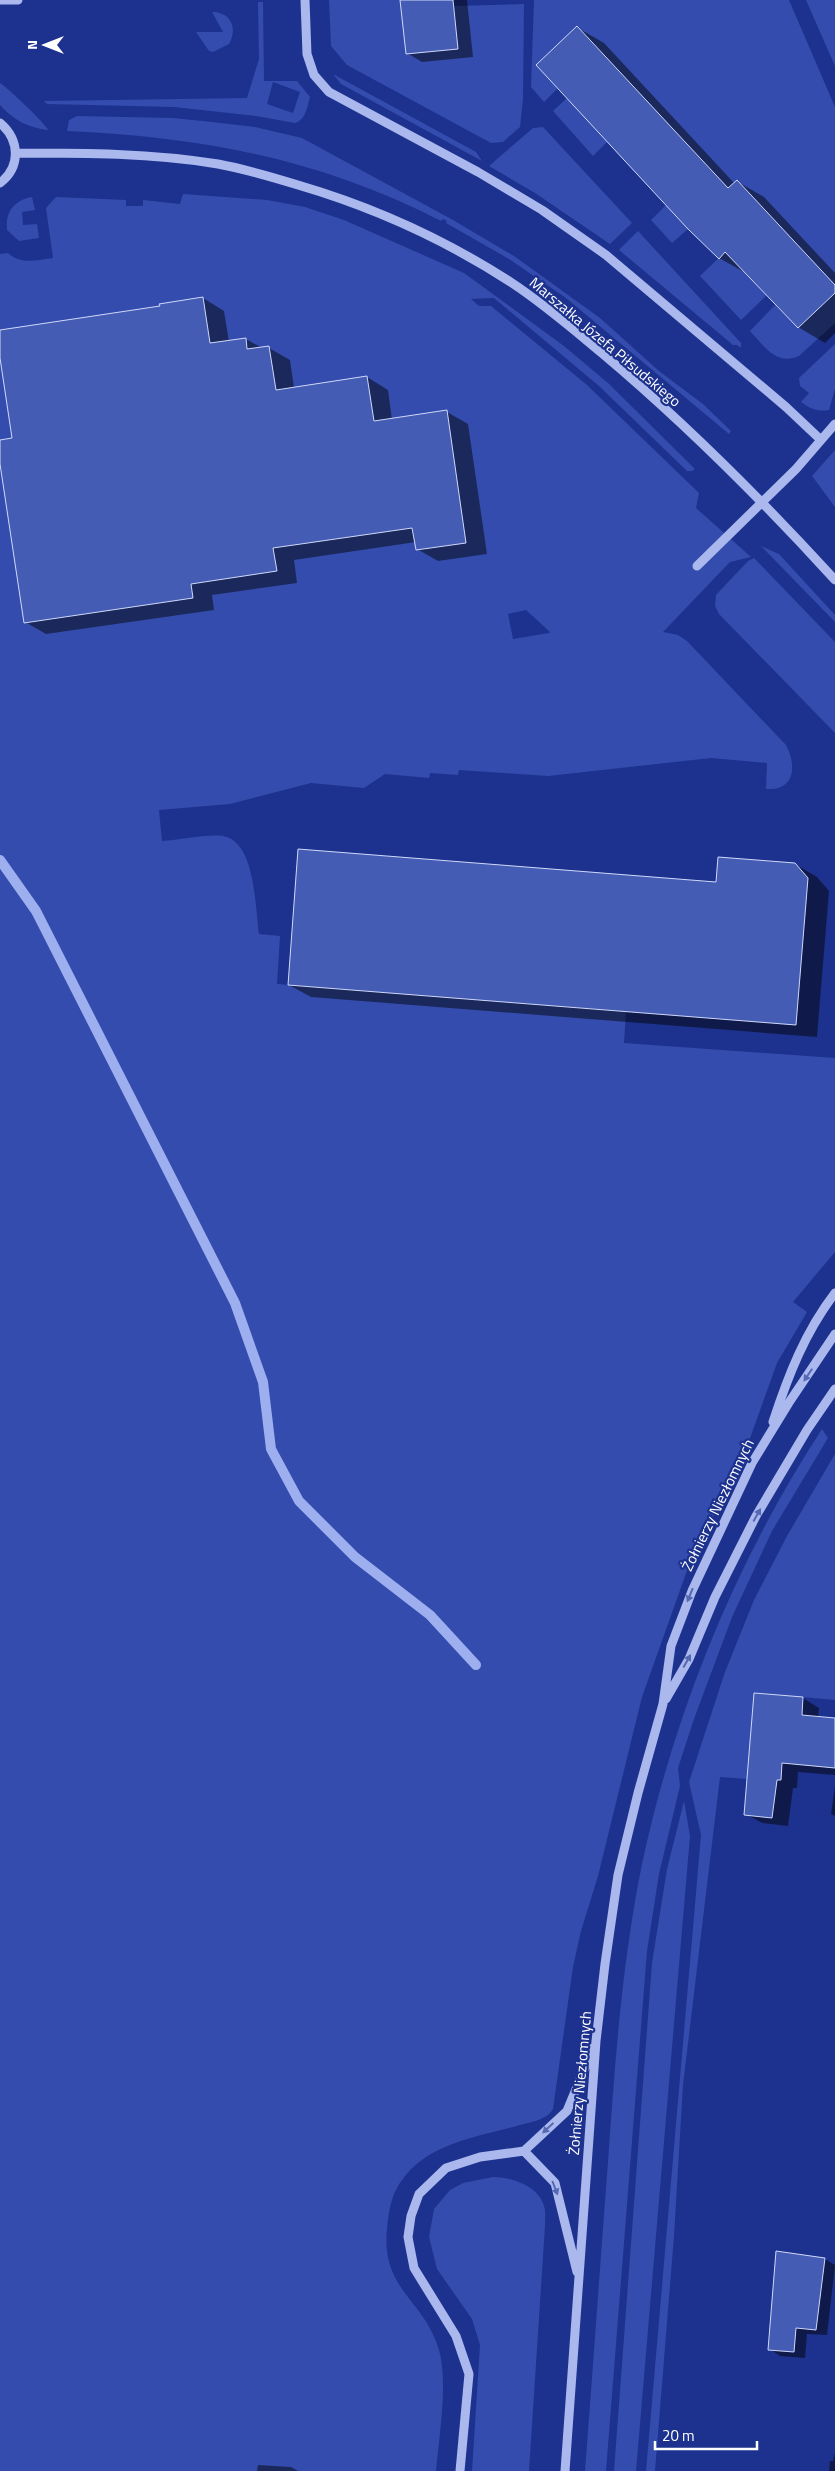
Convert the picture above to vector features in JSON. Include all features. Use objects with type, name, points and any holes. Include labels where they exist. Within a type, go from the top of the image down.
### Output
[{"type":"street","points":[[0,0],[18,0]]},
{"type":"street","points":[[305,0],[307,54],[314,75],[329,92],[478,172],[542,210],[606,255],[772,395],[821,440]]},
{"type":"street","points":[[0,123],[13,138],[16,153],[13,169],[0,183]]},
{"type":"street","name":"Marszałka Józefa Piłsudskiego","points":[[16,153],[127,154],[221,165],[319,191],[369,208],[471,258],[551,311],[628,375],[762,501],[835,580]]},
{"type":"street","points":[[696,566],[796,469],[835,424]]},
{"type":"street","points":[[769,1435],[788,1375],[817,1316],[835,1293]]},
{"type":"street","name":"Żołnierzy Niezłomnych","points":[[565,2471],[596,2041],[618,1875],[638,1793],[663,1704],[671,1646],[689,1598],[723,1523],[769,1435],[835,1334]]},
{"type":"street","name":"Żołnierzy Niezłomnych","points":[[663,1704],[689,1659],[715,1596],[756,1516],[807,1430],[835,1389]]},
{"type":"street","points":[[460,2471],[469,2374],[456,2336],[414,2268],[408,2237],[411,2216],[419,2194],[446,2168],[480,2157],[524,2151],[567,2110],[596,2041]]},
{"type":"street","points":[[524,2151],[555,2183],[579,2279]]},
{"type":"shaded area","points":[[329,0],[400,0],[406,54],[458,49],[454,6],[524,4],[523,99],[520,127],[503,142],[491,143],[347,65],[331,46]]},
{"type":"shaded area","points":[[534,0],[789,0],[835,107],[835,285],[738,180],[728,188],[578,26],[558,88],[544,102],[531,87]]},
{"type":"shaded area","points":[[806,0],[835,0],[835,66]]},
{"type":"shaded area","points":[[258,2],[263,2],[264,81],[297,81],[310,97],[306,113],[302,119],[295,123],[256,116],[174,107],[47,104],[44,101],[247,98],[259,59]],"holes":[[[273,82],[300,92],[293,113],[267,104]]]},
{"type":"shaded area","points":[[212,12],[224,15],[233,27],[232,38],[229,44],[213,52],[209,51],[196,32],[223,32]]},
{"type":"shaded area","points":[[333,74],[476,152],[482,161],[341,84]]},
{"type":"shaded area","points":[[0,83],[26,106],[48,130],[34,127],[10,115],[0,105]]},
{"type":"shaded area","points":[[567,98],[607,142],[593,156],[553,111]]},
{"type":"shaded area","points":[[77,116],[173,118],[255,127],[302,138],[453,220],[514,256],[600,318],[659,371],[703,404],[731,431],[729,434],[566,298],[509,259],[446,223],[447,221],[443,219],[441,221],[351,182],[306,167],[260,155],[166,139],[67,131],[69,120]]},
{"type":"shaded area","points":[[543,127],[632,223],[610,244],[535,193],[489,166],[533,128]]},
{"type":"shaded area","points":[[183,194],[267,200],[305,207],[344,220],[464,273],[564,346],[608,383],[695,469],[687,471],[599,386],[494,298],[471,299],[479,306],[491,306],[587,385],[699,493],[696,508],[751,557],[730,562],[663,632],[678,635],[687,641],[786,745],[792,761],[792,769],[788,781],[776,789],[766,789],[767,763],[711,758],[548,776],[459,770],[458,775],[430,773],[429,778],[385,774],[364,788],[311,783],[230,804],[159,810],[162,841],[223,836],[234,841],[242,850],[252,878],[259,934],[280,936],[277,984],[626,1012],[624,1043],[835,1058],[835,1252],[793,1302],[807,1312],[777,1363],[744,1455],[689,1565],[642,1697],[598,1876],[581,1931],[573,1967],[553,2109],[547,2116],[538,2120],[466,2139],[433,2153],[418,2163],[405,2176],[392,2201],[387,2229],[387,2249],[390,2266],[405,2293],[431,2331],[441,2360],[443,2391],[436,2471],[0,2471],[0,254],[8,253],[13,257],[24,260],[53,258],[46,208],[56,197],[126,200],[126,206],[143,206],[143,200],[180,204]],"holes":[[[526,610],[550,632],[513,639],[508,614]]]},
{"type":"shaded area","points":[[32,197],[35,210],[22,212],[23,225],[37,224],[39,238],[19,241],[7,230],[8,217],[16,204]]},
{"type":"shaded area","points":[[666,205],[688,229],[672,243],[651,220]]},
{"type":"shaded area","points":[[638,231],[741,343],[741,348],[733,345],[619,250]]},
{"type":"shaded area","points":[[725,252],[767,295],[741,320],[700,276]]},
{"type":"shaded area","points":[[835,293],[835,323],[799,356],[784,358],[771,353],[750,331],[775,305],[798,328]]},
{"type":"shaded area","points":[[835,344],[835,389],[829,410],[821,411],[801,402],[809,393],[800,386],[799,378]]},
{"type":"shaded area","points":[[835,450],[835,507],[812,476]]},
{"type":"shaded area","points":[[761,546],[779,554],[835,615],[835,622]]},
{"type":"shaded area","points":[[754,558],[835,642],[835,733],[719,614],[715,606],[716,595],[748,561]]},
{"type":"shaded area","points":[[822,1429],[828,1438],[772,1531],[732,1617],[678,1768],[680,1786],[659,1874],[647,1951],[606,2471],[585,2471],[624,1975],[642,1864],[672,1750],[712,1638],[762,1531]]},
{"type":"shaded area","points":[[835,1454],[835,1700],[755,1693],[747,1779],[720,1777],[683,2085],[674,2236],[655,2471],[646,2471],[701,1835],[689,1782],[725,1672],[754,1600],[787,1536]]},
{"type":"shaded area","points":[[684,1801],[690,1836],[636,2471],[614,2471],[652,1963],[667,1869]]},
{"type":"shaded area","points":[[493,2177],[516,2181],[530,2188],[541,2199],[545,2211],[529,2471],[472,2471],[480,2345],[472,2319],[437,2269],[429,2237],[434,2209],[450,2190],[463,2183]]},
{"type":"building","points":[[400,0],[453,0],[458,49],[406,54]]},
{"type":"building","points":[[577,26],[728,188],[737,180],[835,285],[835,293],[798,328],[725,252],[719,259],[688,229],[536,65]]},
{"type":"building","points":[[203,297],[210,343],[246,338],[247,349],[269,346],[276,390],[367,376],[374,421],[447,410],[466,543],[416,550],[412,528],[273,548],[277,571],[191,584],[193,598],[24,623],[0,464],[0,440],[12,438],[0,358],[0,330],[160,306],[159,304]]},
{"type":"building","points":[[298,849],[716,882],[718,857],[795,863],[808,878],[796,1025],[288,985]]},
{"type":"building","points":[[754,1693],[803,1697],[802,1715],[835,1718],[835,1768],[782,1763],[781,1780],[777,1780],[772,1818],[744,1815]]},
{"type":"building","points":[[776,2251],[825,2258],[816,2330],[796,2328],[794,2352],[768,2350]]},
{"type":"waterway","points":[[0,860],[36,911],[235,1303],[263,1382],[271,1449],[299,1501],[355,1557],[430,1615],[476,1665]]}]
